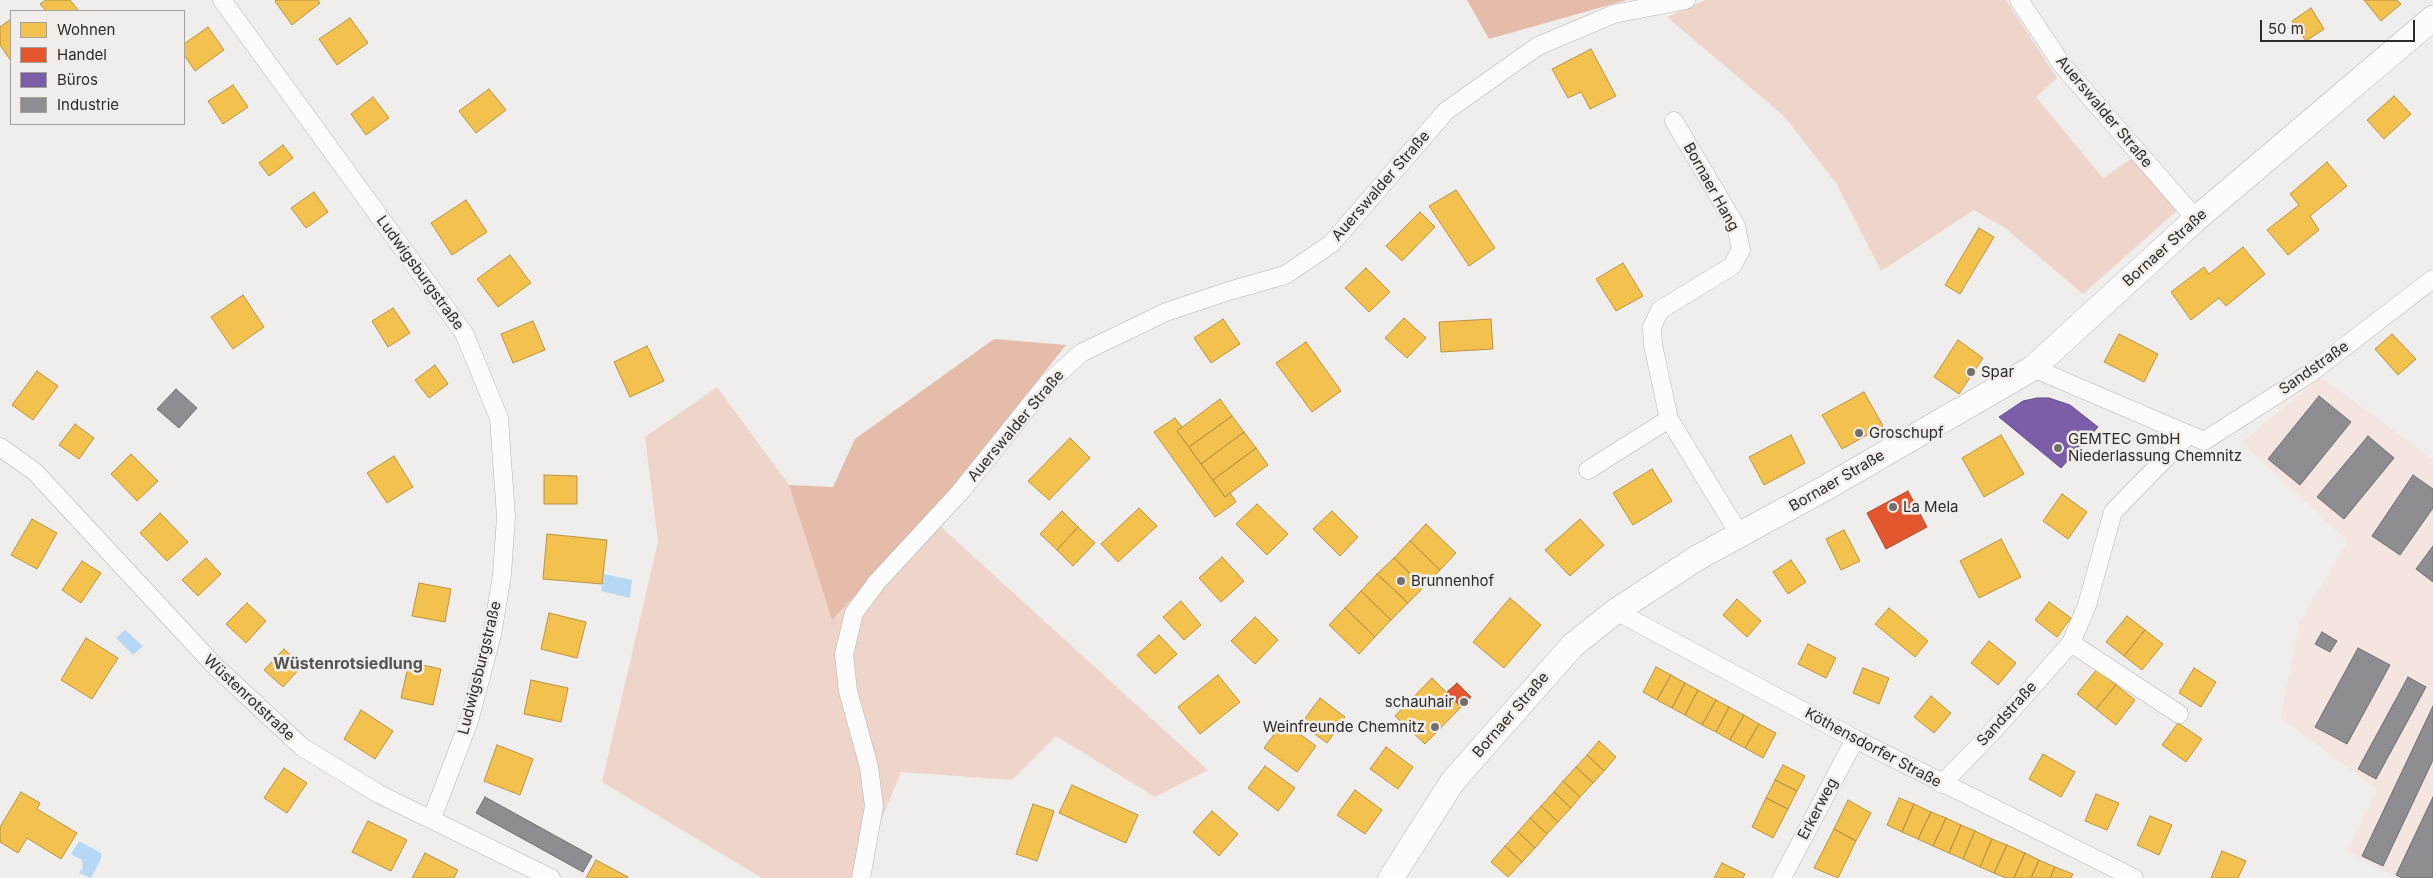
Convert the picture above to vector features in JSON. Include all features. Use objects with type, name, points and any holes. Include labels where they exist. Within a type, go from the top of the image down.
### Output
[{"type":"main road","name":"Bornaer Straße","points":[[1391,878],[1454,781],[1573,644],[1616,611],[1697,558],[1829,486],[2033,368],[2196,219],[2433,18]]},
{"type":"street","name":"Ludwigsburgstraße","points":[[222,0],[464,333],[499,418],[506,517],[502,575],[492,634],[469,721],[432,818]]},
{"type":"street","name":"Auerswalder Straße","points":[[861,878],[874,806],[869,767],[848,691],[844,654],[854,614],[877,582],[961,491],[1048,382],[1081,353],[1166,312],[1285,275],[1331,244],[1446,111],[1538,46],[1614,14],[1686,0]]},
{"type":"street","name":"Auerswalder Straße","points":[[2019,0],[2062,66],[2196,219]]},
{"type":"street","name":"Bornaer Hang","points":[[1674,122],[1736,226],[1741,250],[1732,266],[1660,310],[1652,327],[1653,345],[1668,419],[1740,535]]},
{"type":"street","name":"Sandstraße","points":[[2033,368],[2204,441],[2309,374],[2433,279]]},
{"type":"street","points":[[1588,470],[1668,419]]},
{"type":"street","name":"Sandstraße","points":[[1942,784],[1995,729],[2071,643],[2087,605],[2113,512],[2188,435]]},
{"type":"street","name":"Wüstenrotstraße","points":[[0,447],[36,472],[214,665],[302,747],[379,794],[432,818],[552,878]]},
{"type":"street","name":"Köthensdorfer Straße","points":[[1616,611],[1942,784],[2134,878]]},
{"type":"street","points":[[2071,643],[2179,714]]},
{"type":"street","name":"Erkerweg","points":[[1782,878],[1855,739]]},
{"type":"shaded area","points":[[1467,0],[1627,0],[1489,39]]},
{"type":"shaded area","points":[[1705,0],[2006,0],[2057,78],[2036,97],[2103,178],[2135,156],[2181,207],[2083,294],[2005,228],[1974,210],[1881,271],[1836,183],[1784,116],[1667,17]]},
{"type":"shaded area","points":[[994,339],[1066,345],[929,516],[832,620],[789,485],[833,487],[855,439]]},
{"type":"shaded area","points":[[2321,377],[2433,460],[2433,878],[2398,878],[2347,851],[2377,789],[2280,718],[2300,621],[2348,542],[2242,442]]},
{"type":"shaded area","points":[[717,387],[789,485],[832,619],[929,516],[1208,770],[1155,797],[1056,736],[1012,780],[901,772],[857,878],[762,878],[602,782],[658,542],[645,437]]},
{"type":"water","points":[[604,574],[632,580],[630,598],[601,591]]},
{"type":"water","points":[[125,630],[143,646],[133,655],[116,638]]},
{"type":"water","points":[[79,841],[101,853],[101,859],[91,878],[79,873],[83,868],[82,860],[71,854]]},
{"type":"building: Wohnen","points":[[46,0],[70,0],[78,10],[45,10],[40,4]]},
{"type":"building: Wohnen","points":[[276,0],[318,0],[320,3],[292,25]]},
{"type":"building: Wohnen","points":[[2364,0],[2397,0],[2401,4],[2381,21]]},
{"type":"building: Wohnen","points":[[2311,8],[2324,29],[2306,41],[2292,21]]},
{"type":"building: Wohnen","points":[[350,18],[368,43],[337,65],[319,39]]},
{"type":"building: Wohnen","points":[[10,20],[10,60],[0,45],[0,27]]},
{"type":"building: Wohnen","points":[[208,27],[224,50],[195,71],[185,56],[185,43]]},
{"type":"building: Wohnen","points":[[1591,49],[1616,96],[1590,109],[1581,92],[1568,98],[1552,69]]},
{"type":"building: Wohnen","points":[[233,85],[248,107],[223,124],[208,101]]},
{"type":"building: Wohnen","points":[[489,89],[506,110],[476,133],[459,111]]},
{"type":"building: Wohnen","points":[[2394,96],[2411,114],[2384,139],[2367,120]]},
{"type":"building: Wohnen","points":[[373,97],[389,118],[366,135],[351,114]]},
{"type":"building: Wohnen","points":[[283,145],[293,158],[269,176],[259,163]]},
{"type":"building: Wohnen","points":[[2327,162],[2347,186],[2310,216],[2319,230],[2288,255],[2267,230],[2299,205],[2290,194]]},
{"type":"building: Wohnen","points":[[1456,190],[1495,248],[1469,266],[1429,206]]},
{"type":"building: Wohnen","points":[[314,192],[328,212],[306,228],[291,208]]},
{"type":"building: Wohnen","points":[[466,200],[487,232],[452,255],[431,223]]},
{"type":"building: Wohnen","points":[[1420,212],[1435,227],[1402,261],[1386,246]]},
{"type":"building: Wohnen","points":[[1979,228],[1994,237],[1960,294],[1945,285]]},
{"type":"building: Wohnen","points":[[2243,247],[2265,274],[2226,306],[2219,298],[2191,320],[2171,292],[2204,267],[2209,274]]},
{"type":"building: Wohnen","points":[[510,255],[531,283],[498,307],[477,279]]},
{"type":"building: Wohnen","points":[[1623,263],[1643,296],[1616,311],[1596,279]]},
{"type":"building: Wohnen","points":[[1366,268],[1390,292],[1369,312],[1345,288]]},
{"type":"building: Wohnen","points":[[243,295],[264,327],[233,349],[211,317]]},
{"type":"building: Wohnen","points":[[393,308],[410,333],[388,347],[372,321]]},
{"type":"building: Wohnen","points":[[1404,318],[1426,338],[1407,358],[1385,338]]},
{"type":"building: Wohnen","points":[[1223,319],[1240,344],[1211,363],[1194,338]]},
{"type":"building: Wohnen","points":[[1491,319],[1493,349],[1441,352],[1439,322]]},
{"type":"building: Wohnen","points":[[533,321],[545,350],[513,363],[501,334]]},
{"type":"building: Wohnen","points":[[2119,334],[2158,354],[2144,382],[2104,362]]},
{"type":"building: Wohnen","points":[[2392,334],[2416,359],[2398,375],[2375,349]]},
{"type":"building: Wohnen","points":[[1958,340],[1983,358],[1959,394],[1934,377]]},
{"type":"building: Wohnen","points":[[1306,342],[1341,391],[1312,412],[1276,363]]},
{"type":"building: Wohnen","points":[[647,346],[664,381],[630,397],[614,362]]},
{"type":"building: Wohnen","points":[[435,365],[448,384],[429,398],[415,380]]},
{"type":"building: Wohnen","points":[[37,371],[58,386],[33,420],[12,405]]},
{"type":"building: Wohnen","points":[[1864,392],[1883,426],[1842,449],[1822,415]]},
{"type":"building: Wohnen","points":[[1220,399],[1232,416],[1189,447],[1177,431]]},
{"type":"building: Wohnen","points":[[1232,416],[1244,432],[1201,464],[1189,447]]},
{"type":"building: Wohnen","points":[[1175,418],[1182,427],[1177,431],[1225,497],[1230,493],[1236,502],[1215,517],[1154,432]]},
{"type":"building: Wohnen","points":[[75,424],[94,438],[79,459],[59,445]]},
{"type":"building: Wohnen","points":[[1244,432],[1256,448],[1213,480],[1201,464]]},
{"type":"building: Wohnen","points":[[1791,435],[1805,463],[1764,485],[1749,457]]},
{"type":"building: Wohnen","points":[[2001,435],[2024,474],[1984,497],[1962,458]]},
{"type":"building: Wohnen","points":[[1070,438],[1090,458],[1049,500],[1028,481]]},
{"type":"building: Wohnen","points":[[1256,448],[1268,465],[1225,497],[1213,480]]},
{"type":"building: Wohnen","points":[[131,454],[158,481],[137,501],[111,474]]},
{"type":"building: Wohnen","points":[[394,456],[413,487],[387,503],[367,473]]},
{"type":"building: Wohnen","points":[[1652,469],[1672,501],[1633,525],[1613,493]]},
{"type":"building: Wohnen","points":[[544,475],[577,476],[577,504],[544,504]]},
{"type":"building: Wohnen","points":[[2062,494],[2087,512],[2068,539],[2043,521]]},
{"type":"building: Wohnen","points":[[1257,504],[1288,534],[1267,555],[1236,524]]},
{"type":"building: Wohnen","points":[[1139,508],[1157,526],[1118,562],[1101,544]]},
{"type":"building: Wohnen","points":[[1062,511],[1078,527],[1057,550],[1040,534]]},
{"type":"building: Wohnen","points":[[1332,511],[1358,537],[1340,556],[1313,529]]},
{"type":"building: Wohnen","points":[[160,513],[188,542],[167,561],[140,533]]},
{"type":"building: Wohnen","points":[[32,519],[57,533],[37,569],[11,555]]},
{"type":"building: Wohnen","points":[[1580,519],[1604,545],[1570,576],[1545,550]]},
{"type":"building: Wohnen","points":[[1426,524],[1456,553],[1440,570],[1410,541]]},
{"type":"building: Wohnen","points":[[1078,527],[1095,543],[1073,566],[1057,550]]},
{"type":"building: Wohnen","points":[[1844,530],[1860,561],[1841,570],[1826,539]]},
{"type":"building: Wohnen","points":[[547,534],[607,540],[602,584],[543,579]]},
{"type":"building: Wohnen","points":[[2001,539],[2021,577],[1979,598],[1960,561]]},
{"type":"building: Wohnen","points":[[1410,541],[1440,570],[1424,587],[1394,558]]},
{"type":"building: Wohnen","points":[[1222,557],[1244,581],[1221,602],[1199,578]]},
{"type":"building: Wohnen","points":[[206,558],[221,574],[198,596],[182,580]]},
{"type":"building: Wohnen","name":"Brunnenhof","points":[[1394,558],[1424,587],[1408,603],[1377,574]]},
{"type":"building: Wohnen","points":[[1791,560],[1806,582],[1788,594],[1773,572]]},
{"type":"building: Wohnen","points":[[82,561],[101,573],[81,603],[62,590]]},
{"type":"building: Wohnen","points":[[1377,574],[1408,603],[1391,620],[1361,591]]},
{"type":"building: Wohnen","points":[[419,583],[451,589],[445,622],[412,616]]},
{"type":"building: Wohnen","points":[[1361,591],[1391,620],[1375,637],[1345,608]]},
{"type":"building: Wohnen","points":[[1510,598],[1541,625],[1504,668],[1473,642]]},
{"type":"building: Wohnen","points":[[1737,599],[1761,621],[1747,637],[1723,615]]},
{"type":"building: Wohnen","points":[[1181,601],[1201,625],[1184,640],[1163,617]]},
{"type":"building: Wohnen","points":[[2049,602],[2071,618],[2057,637],[2035,620]]},
{"type":"building: Wohnen","points":[[247,603],[266,621],[246,643],[226,624]]},
{"type":"building: Wohnen","points":[[1345,608],[1375,637],[1359,654],[1329,625]]},
{"type":"building: Wohnen","points":[[1889,608],[1928,641],[1915,657],[1875,624]]},
{"type":"building: Wohnen","points":[[549,613],[586,622],[577,658],[541,649]]},
{"type":"building: Wohnen","points":[[2127,616],[2145,630],[2124,656],[2106,642]]},
{"type":"building: Wohnen","points":[[1255,617],[1278,640],[1255,664],[1231,641]]},
{"type":"building: Wohnen","points":[[2145,630],[2163,644],[2142,670],[2124,656]]},
{"type":"building: Wohnen","points":[[1159,635],[1177,654],[1155,674],[1137,655]]},
{"type":"building: Wohnen","points":[[86,638],[118,658],[92,699],[61,680]]},
{"type":"building: Wohnen","points":[[1989,641],[2016,663],[1998,685],[1971,663]]},
{"type":"building: Wohnen","points":[[1808,644],[1836,658],[1826,678],[1798,664]]},
{"type":"building: Wohnen","points":[[284,649],[302,666],[283,687],[264,670]]},
{"type":"building: Wohnen","points":[[409,662],[441,669],[433,705],[401,698]]},
{"type":"building: Wohnen","points":[[1656,667],[1671,675],[1657,700],[1643,692]]},
{"type":"building: Wohnen","points":[[1863,668],[1889,678],[1879,704],[1853,693]]},
{"type":"building: Wohnen","points":[[2194,668],[2216,682],[2201,707],[2179,693]]},
{"type":"building: Wohnen","points":[[2097,669],[2116,685],[2096,709],[2077,694]]},
{"type":"building: Wohnen","points":[[1218,675],[1240,702],[1200,734],[1178,707]]},
{"type":"building: Wohnen","points":[[1671,675],[1685,683],[1672,708],[1657,700]]},
{"type":"building: Wohnen","points":[[1432,678],[1461,707],[1425,744],[1395,716]]},
{"type":"building: Wohnen","points":[[531,680],[568,688],[561,722],[524,714]]},
{"type":"building: Wohnen","points":[[1685,683],[1698,690],[1685,715],[1672,708]]},
{"type":"building: Wohnen","points":[[2116,685],[2135,700],[2116,725],[2096,709]]},
{"type":"building: Wohnen","points":[[1698,690],[1716,700],[1702,725],[1685,715]]},
{"type":"building: Wohnen","points":[[1931,696],[1951,713],[1934,733],[1914,717]]},
{"type":"building: Wohnen","points":[[1320,698],[1345,717],[1327,743],[1301,724]]},
{"type":"building: Wohnen","points":[[1716,700],[1729,707],[1716,732],[1702,725]]},
{"type":"building: Wohnen","points":[[1729,707],[1744,715],[1730,740],[1716,732]]},
{"type":"building: Wohnen","points":[[361,710],[393,731],[375,759],[344,739]]},
{"type":"building: Wohnen","points":[[1744,715],[1759,724],[1745,748],[1730,740]]},
{"type":"building: Wohnen","points":[[1283,722],[1316,746],[1297,772],[1264,748]]},
{"type":"building: Wohnen","points":[[2178,723],[2202,739],[2186,762],[2162,745]]},
{"type":"building: Wohnen","points":[[1759,724],[1776,733],[1763,758],[1745,748]]},
{"type":"building: Wohnen","points":[[1599,741],[1616,757],[1604,771],[1587,755]]},
{"type":"building: Wohnen","points":[[497,745],[533,759],[520,795],[484,781]]},
{"type":"building: Wohnen","points":[[1386,747],[1413,767],[1398,789],[1370,769]]},
{"type":"building: Wohnen","points":[[2043,754],[2075,772],[2061,797],[2029,779]]},
{"type":"building: Wohnen","points":[[1587,755],[1604,771],[1593,783],[1576,767]]},
{"type":"building: Wohnen","points":[[1783,765],[1805,776],[1797,791],[1775,780]]},
{"type":"building: Wohnen","points":[[1265,766],[1295,788],[1278,811],[1248,788]]},
{"type":"building: Wohnen","points":[[1576,767],[1593,783],[1580,797],[1563,781]]},
{"type":"building: Wohnen","points":[[284,768],[307,783],[287,813],[264,798]]},
{"type":"building: Wohnen","points":[[1775,780],[1797,791],[1788,809],[1766,798]]},
{"type":"building: Wohnen","points":[[1563,781],[1580,797],[1571,808],[1554,792]]},
{"type":"building: Wohnen","points":[[1072,785],[1138,815],[1126,843],[1059,813]]},
{"type":"building: Wohnen","points":[[1355,790],[1382,810],[1365,834],[1337,815]]},
{"type":"building: Wohnen","points":[[21,792],[40,803],[37,809],[77,833],[61,859],[27,838],[18,853],[0,842],[0,827]]},
{"type":"building: Wohnen","points":[[1554,792],[1571,808],[1558,822],[1541,806]]},
{"type":"building: Wohnen","points":[[2096,794],[2119,803],[2107,830],[2085,821]]},
{"type":"building: Wohnen","points":[[1766,798],[1788,809],[1773,838],[1752,827]]},
{"type":"building: Wohnen","points":[[1899,798],[1914,804],[1902,832],[1887,825]]},
{"type":"building: Wohnen","points":[[1848,800],[1871,813],[1856,841],[1834,829]]},
{"type":"building: Wohnen","points":[[1033,804],[1054,811],[1037,861],[1016,854]]},
{"type":"building: Wohnen","points":[[1914,804],[1931,812],[1918,839],[1902,832]]},
{"type":"building: Wohnen","points":[[1541,806],[1558,822],[1547,834],[1530,818]]},
{"type":"building: Wohnen","points":[[1212,811],[1238,834],[1219,856],[1193,832]]},
{"type":"building: Wohnen","points":[[1931,812],[1946,818],[1933,846],[1918,839]]},
{"type":"building: Wohnen","points":[[2150,816],[2172,825],[2159,855],[2137,845]]},
{"type":"building: Wohnen","points":[[1530,818],[1547,834],[1535,848],[1518,832]]},
{"type":"building: Wohnen","points":[[1946,818],[1961,825],[1949,853],[1933,846]]},
{"type":"building: Wohnen","points":[[368,821],[407,840],[391,871],[352,852]]},
{"type":"building: Wohnen","points":[[1961,825],[1975,831],[1963,859],[1949,853]]},
{"type":"building: Wohnen","points":[[1834,829],[1856,841],[1838,878],[1814,868]]},
{"type":"building: Wohnen","points":[[1975,831],[1992,839],[1980,867],[1963,859]]},
{"type":"building: Wohnen","points":[[1518,832],[1535,848],[1522,862],[1505,846]]},
{"type":"building: Wohnen","points":[[1992,839],[2007,845],[1994,873],[1980,867]]},
{"type":"building: Wohnen","points":[[2007,845],[2025,853],[2014,878],[2006,878],[1994,873]]},
{"type":"building: Wohnen","points":[[1505,846],[1522,862],[1508,877],[1491,862]]},
{"type":"building: Wohnen","points":[[2222,851],[2246,861],[2238,878],[2211,878]]},
{"type":"building: Wohnen","points":[[425,853],[458,870],[454,878],[412,878]]},
{"type":"building: Wohnen","points":[[2025,853],[2039,860],[2031,878],[2014,878]]},
{"type":"building: Wohnen","points":[[596,860],[628,877],[586,878]]},
{"type":"building: Wohnen","points":[[2039,860],[2055,867],[2050,878],[2031,878]]},
{"type":"building: Wohnen","points":[[1722,863],[1745,874],[1743,878],[1714,878]]},
{"type":"building: Wohnen","points":[[2055,867],[2073,874],[2071,878],[2050,878]]},
{"type":"building: Handel","points":[[1908,491],[1927,527],[1886,549],[1867,513]]},
{"type":"building: Handel","points":[[1457,683],[1471,697],[1461,707],[1447,692]]},
{"type":"building: Büros","name":"GEMTEC GmbH Niederlassung Chemnitz","points":[[2049,398],[2070,405],[2098,427],[2061,468],[1999,417],[2023,401]]},
{"type":"building: Industrie","points":[[176,389],[197,408],[179,428],[157,409]]},
{"type":"building: Industrie","points":[[2319,396],[2351,422],[2300,485],[2268,459]]},
{"type":"building: Industrie","points":[[2368,436],[2394,458],[2344,519],[2317,497]]},
{"type":"building: Industrie","points":[[2413,475],[2433,489],[2433,508],[2400,555],[2372,536]]},
{"type":"building: Industrie","points":[[2433,546],[2433,582],[2416,569]]},
{"type":"building: Industrie","points":[[2322,632],[2337,641],[2330,652],[2315,644]]},
{"type":"building: Industrie","points":[[2358,648],[2390,665],[2347,744],[2315,727]]},
{"type":"building: Industrie","points":[[2408,677],[2426,687],[2376,779],[2358,769]]},
{"type":"building: Industrie","points":[[2433,706],[2433,760],[2383,866],[2362,856]]},
{"type":"building: Industrie","points":[[485,797],[592,856],[583,872],[476,813]]},
{"type":"building: Industrie","points":[[2433,797],[2433,878],[2402,878],[2396,875]]},
{"type":"place","name":"Spar","points":[[1971,372]]},
{"type":"place","name":"Groschupf","points":[[1859,433]]},
{"type":"place","name":"GEMTEC GmbH Niederlassung Chemnitz","points":[[2058,448]]},
{"type":"place","name":"La Mela","points":[[1893,507]]},
{"type":"place","name":"Brunnenhof","points":[[1401,581]]},
{"type":"place","name":"schauhair","points":[[1464,702]]},
{"type":"place","name":"Weinfreunde Chemnitz","points":[[1435,727]]},
{"type":"district","name":"Wüstenrotsiedlung","points":[[348,664]]}]
